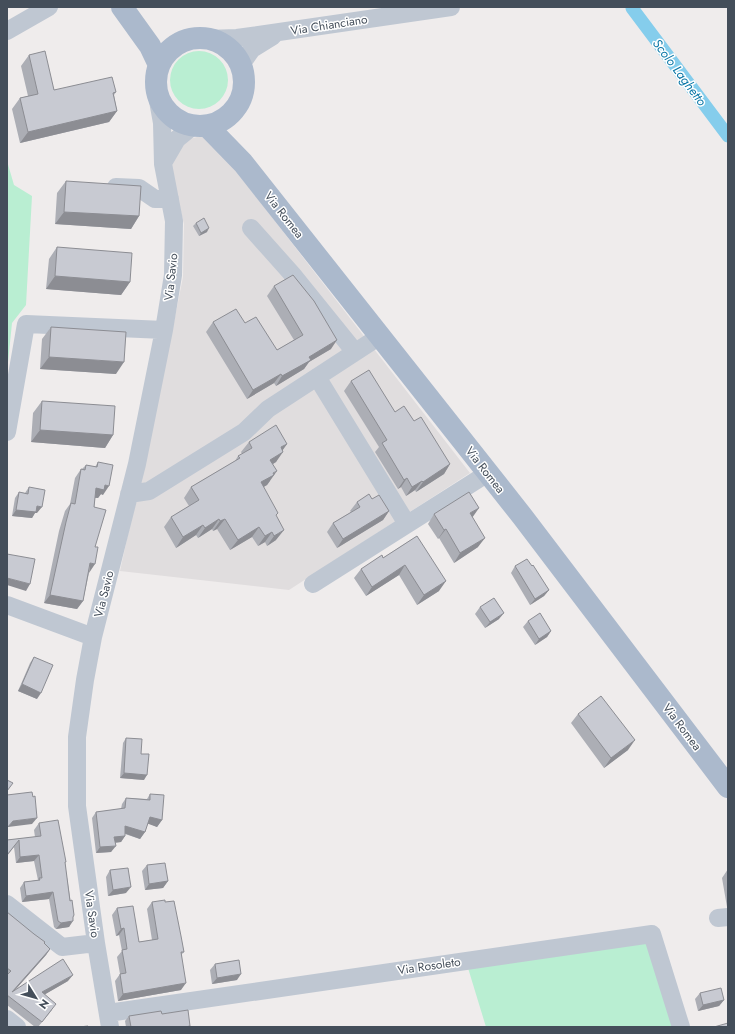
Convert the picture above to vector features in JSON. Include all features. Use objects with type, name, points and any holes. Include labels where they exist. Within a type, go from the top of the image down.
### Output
[{"type":"main road","points":[[126,13],[156,35],[183,42]]},
{"type":"main road","points":[[126,13],[150,46],[159,65]]},
{"type":"main road","points":[[194,38],[206,39],[221,44],[232,53],[240,66],[243,79],[242,92],[238,104],[230,114],[219,122],[200,126],[180,122],[169,114],[161,103],[156,90],[156,77],[159,65],[165,55],[173,47],[194,38]]},
{"type":"main road","name":"Via Romea","points":[[230,114],[237,156]]},
{"type":"main road","name":"Via Romea","points":[[200,126],[237,156],[488,473],[728,787]]},
{"type":"street","points":[[7,31],[49,7]]},
{"type":"street","name":"Via Chianciano","points":[[206,39],[237,38],[278,33],[451,7]]},
{"type":"street","name":"Via Chianciano","points":[[240,66],[252,49],[278,33]]},
{"type":"street","name":"Via Savio","points":[[109,1020],[76,806],[77,737],[93,637],[137,464],[164,330],[173,275],[174,221],[163,164],[162,123],[156,90]]},
{"type":"street","points":[[163,164],[177,139],[200,126]]},
{"type":"street","points":[[107,186],[139,188],[155,199],[170,199]]},
{"type":"street","points":[[250,228],[292,274],[355,352]]},
{"type":"street","points":[[7,432],[26,324],[164,330]]},
{"type":"street","points":[[129,494],[149,492],[232,440],[244,432],[268,409],[380,336]]},
{"type":"street","points":[[317,377],[407,524]]},
{"type":"street","points":[[313,584],[488,473]]},
{"type":"street","points":[[7,605],[93,637]]},
{"type":"street","points":[[7,904],[62,946],[96,943]]},
{"type":"street","name":"Via Rosoleto","points":[[109,1020],[652,934],[681,1027]]},
{"type":"street","points":[[7,1019],[17,1027]]},
{"type":"shaded area","points":[[205,135],[233,167],[470,473],[289,590],[120,571],[183,277],[184,224],[170,168],[181,145],[189,139]]},
{"type":"green space","points":[[199,51],[215,56],[223,64],[228,80],[223,96],[215,104],[199,109],[183,104],[175,96],[170,80],[175,64],[183,56]]},
{"type":"green space","points":[[7,161],[14,185],[32,196],[26,305],[12,323],[7,372]]},
{"type":"green space","points":[[642,940],[654,949],[674,1027],[486,1027],[468,968]]},
{"type":"building","points":[[45,51],[54,90],[112,77],[116,92],[113,93],[117,111],[28,132],[20,98],[38,94],[29,55]]},
{"type":"building","points":[[66,181],[141,186],[139,216],[64,212]]},
{"type":"building","points":[[204,218],[209,228],[201,233],[196,223]]},
{"type":"building","points":[[57,247],[132,253],[130,282],[55,276]]},
{"type":"building","points":[[293,275],[314,301],[337,340],[309,357],[311,360],[282,376],[281,374],[253,390],[213,322],[236,309],[245,323],[256,317],[277,350],[303,335],[274,286]]},
{"type":"building","points":[[51,327],[126,332],[124,362],[49,357]]},
{"type":"building","points":[[369,370],[395,412],[404,406],[414,421],[421,417],[450,464],[423,482],[422,481],[412,487],[407,478],[404,480],[382,443],[387,440],[351,381]]},
{"type":"building","points":[[42,401],[115,406],[113,435],[40,430]]},
{"type":"building","points":[[276,425],[287,444],[281,447],[283,452],[270,460],[277,471],[273,473],[274,475],[261,482],[278,513],[276,515],[284,530],[274,536],[272,532],[265,536],[259,527],[238,540],[225,519],[220,521],[219,519],[205,528],[203,525],[183,537],[171,517],[199,500],[191,487],[240,458],[238,456],[252,448],[249,442]]},
{"type":"building","points":[[98,462],[113,465],[109,486],[105,485],[104,490],[96,488],[94,507],[106,510],[95,547],[98,547],[95,564],[90,563],[83,601],[50,595],[71,503],[75,504],[81,469],[85,470],[86,465],[97,467]]},
{"type":"building","points":[[29,487],[45,490],[42,507],[37,506],[36,512],[16,510],[19,492],[28,494]]},
{"type":"building","points":[[469,492],[479,508],[470,513],[485,538],[460,553],[446,529],[444,530],[434,514]]},
{"type":"building","points":[[369,494],[372,499],[379,495],[389,511],[343,539],[333,523],[360,507],[357,502]]},
{"type":"building","points":[[417,536],[446,581],[424,595],[405,565],[372,587],[361,569],[382,555],[383,558]]},
{"type":"building","points":[[7,554],[35,559],[30,584],[7,578]]},
{"type":"building","points":[[527,559],[532,566],[533,565],[549,590],[535,599],[515,566]]},
{"type":"building","points":[[494,598],[504,613],[490,622],[480,607]]},
{"type":"building","points":[[540,613],[551,631],[539,639],[528,621]]},
{"type":"building","points":[[34,657],[53,665],[41,693],[22,684]]},
{"type":"building","points":[[601,696],[635,740],[611,758],[578,714]]},
{"type":"building","points":[[126,738],[142,739],[141,754],[149,754],[147,775],[124,773]]},
{"type":"building","points":[[7,780],[13,783],[7,791]]},
{"type":"building","points":[[32,792],[33,797],[35,796],[37,818],[13,821],[7,828],[7,795]]},
{"type":"building","points":[[150,794],[164,795],[162,820],[150,817],[145,832],[125,826],[125,836],[114,837],[116,846],[100,847],[96,812],[125,808],[126,798],[150,800]]},
{"type":"building","points":[[58,820],[66,862],[70,901],[72,900],[74,915],[73,921],[61,923],[58,921],[53,892],[26,896],[24,882],[40,880],[39,878],[42,878],[39,855],[20,857],[19,840],[7,855],[7,840],[41,836],[39,823]]},
{"type":"building","points":[[165,863],[168,881],[149,884],[147,865]]},
{"type":"building","points":[[128,868],[131,887],[113,890],[110,870]]},
{"type":"building","points":[[165,900],[165,902],[174,901],[184,952],[181,952],[186,983],[123,994],[120,974],[126,973],[122,950],[127,949],[124,928],[121,929],[117,908],[133,906],[139,942],[158,939],[152,902]]},
{"type":"building","points":[[7,912],[45,942],[44,943],[50,949],[12,992],[63,959],[73,975],[42,992],[56,1004],[42,1022],[7,995],[7,975],[11,971],[7,968]]},
{"type":"building","points":[[239,960],[241,974],[217,978],[215,964]]},
{"type":"building","points":[[721,988],[724,1000],[703,1005],[700,993]]},
{"type":"building","points":[[188,1010],[190,1026],[131,1027],[129,1016],[161,1011],[162,1014]]},
{"type":"building","points":[[728,1023],[728,1027],[714,1027]]},
{"type":"waterway","name":"Scolo Laghetto","points":[[632,8],[728,136]]}]
